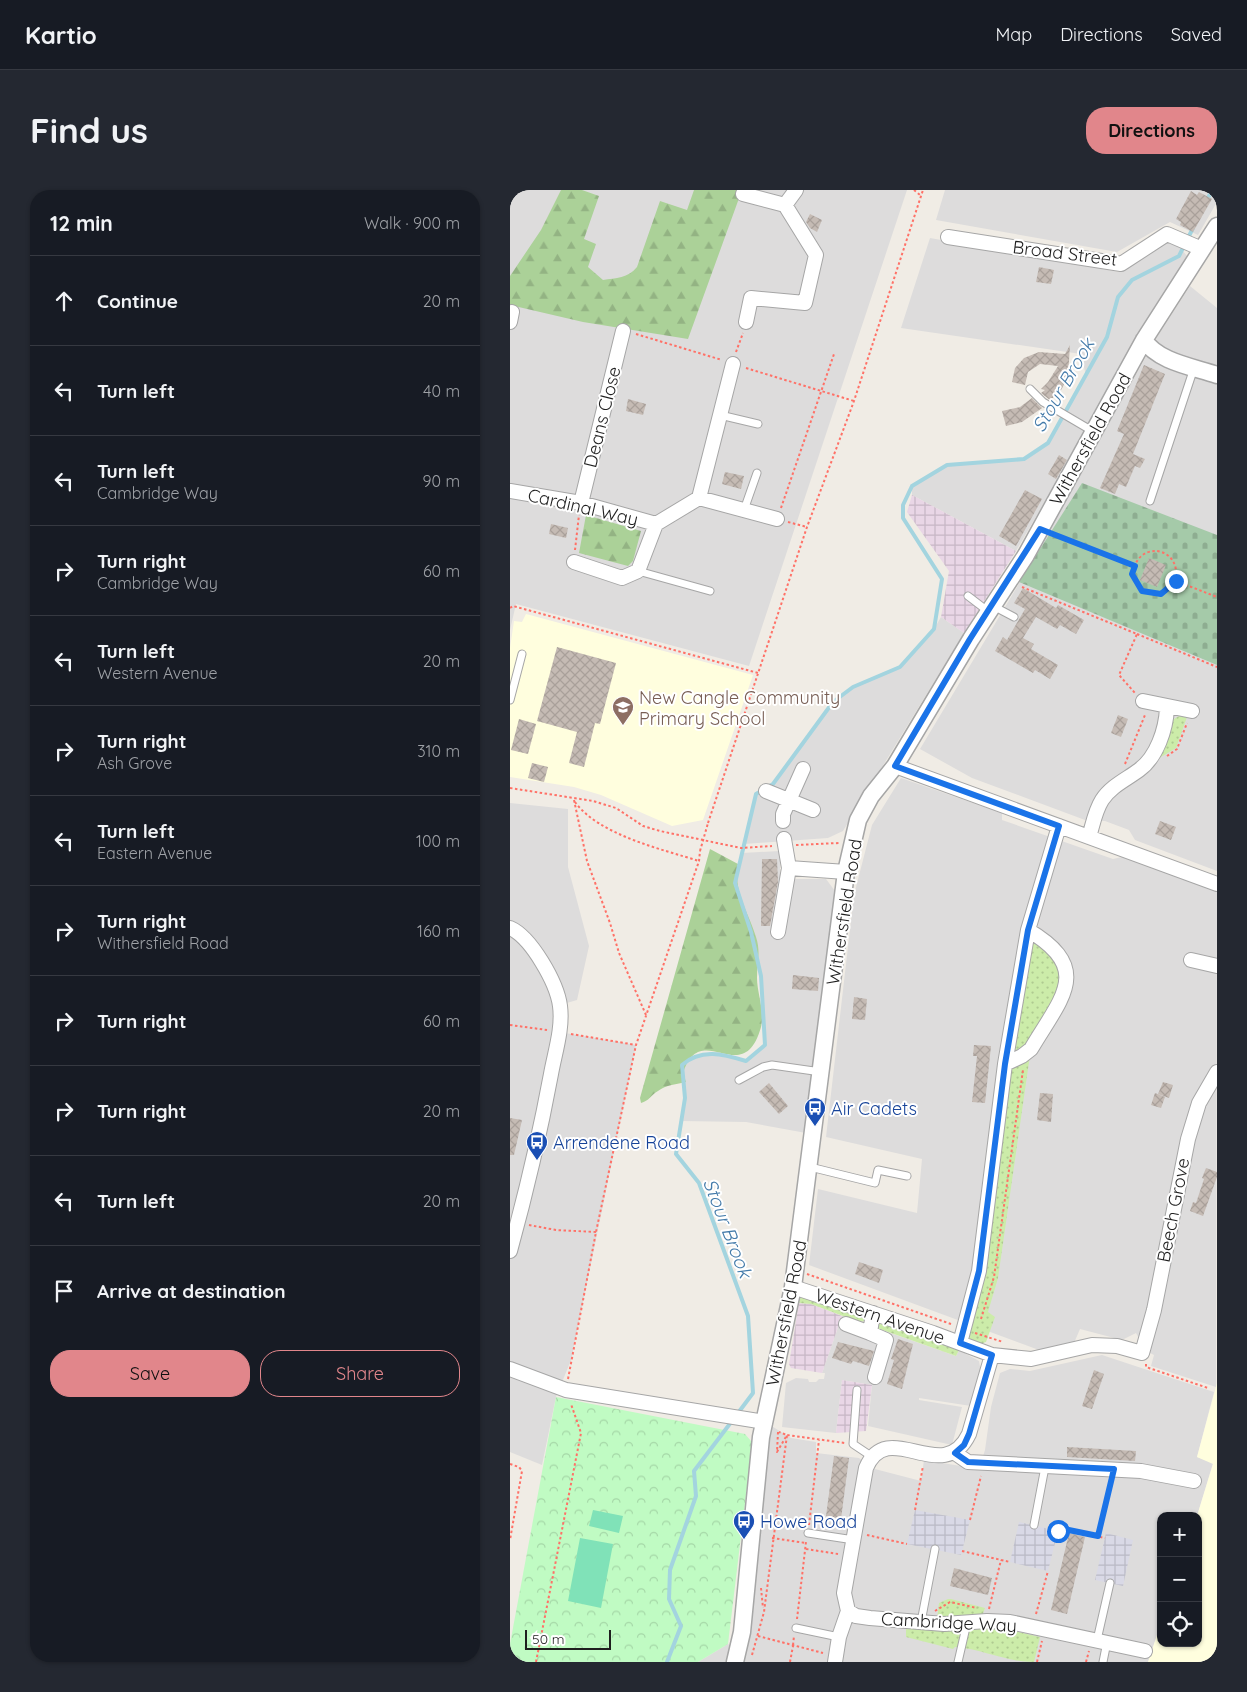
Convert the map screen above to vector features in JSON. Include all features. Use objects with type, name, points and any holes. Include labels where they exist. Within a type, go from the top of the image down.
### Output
[{"type":"street","points":[[785,205],[796,190]]},
{"type":"street","points":[[743,194],[785,205],[816,254],[805,303],[751,298],[746,322]]},
{"type":"street","name":"Withersfield Road","points":[[735,1662],[742,1632],[769,1428],[796,1269],[846,872],[858,820],[871,796],[895,766],[1040,529],[1144,340],[1217,226]]},
{"type":"street","name":"Broad Street","points":[[948,236],[1121,264],[1167,234],[1202,249]]},
{"type":"street","name":"Deans Close","points":[[581,503],[623,330]]},
{"type":"street","points":[[1144,340],[1153,351],[1189,367],[1217,375]]},
{"type":"street","points":[[1137,355],[1162,364],[1189,367]]},
{"type":"street","points":[[733,364],[699,498],[777,519]]},
{"type":"street","name":"Cardinal Way","points":[[510,491],[581,503],[656,524]]},
{"type":"street","name":"Cardinal Way","points":[[638,571],[656,524],[699,498]]},
{"type":"street","points":[[574,562],[622,578],[638,571]]},
{"type":"street","points":[[1142,701],[1167,708],[1192,711]]},
{"type":"street","points":[[1089,837],[1103,799],[1151,758],[1166,724],[1167,708]]},
{"type":"street","points":[[895,766],[1217,884]]},
{"type":"street","points":[[783,821],[783,814],[803,769]]},
{"type":"street","points":[[766,791],[813,810]]},
{"type":"street","points":[[960,1343],[979,1271],[1005,1064],[1028,930],[1059,826]]},
{"type":"street","points":[[778,932],[789,868],[785,842]]},
{"type":"street","points":[[789,868],[846,872]]},
{"type":"street","points":[[510,928],[520,933],[547,971],[560,1005],[559,1032],[542,1122],[510,1251]]},
{"type":"street","points":[[1005,1064],[1031,1049],[1066,987],[1067,974],[1064,963],[1056,950],[1028,930]]},
{"type":"street","points":[[1191,960],[1217,966]]},
{"type":"street","name":"Beech Grove","points":[[1142,1353],[1154,1310],[1188,1139],[1199,1103],[1217,1072]]},
{"type":"street","name":"Western Avenue","points":[[793,1287],[992,1355],[1030,1360],[1092,1345],[1117,1346],[1142,1353]]},
{"type":"street","points":[[870,1333],[873,1313]]},
{"type":"street","points":[[846,1324],[886,1340],[875,1377]]},
{"type":"street","points":[[835,1659],[839,1637],[848,1611],[844,1593],[866,1468],[871,1456],[879,1450],[891,1448],[945,1456],[955,1453],[964,1445],[969,1434],[992,1355]]},
{"type":"street","points":[[510,1369],[568,1396],[747,1419],[769,1428]]},
{"type":"street","points":[[955,1453],[968,1462],[984,1464],[1141,1471],[1194,1482]]},
{"type":"street","name":"Cambridge Way","points":[[848,1611],[856,1616],[870,1618],[921,1617],[967,1623],[988,1616],[1145,1651]]},
{"type":"lane","points":[[1150,501],[1189,367]]},
{"type":"lane","points":[[1030,389],[1048,406],[1094,432]]},
{"type":"lane","points":[[720,414],[758,424]]},
{"type":"lane","points":[[744,510],[757,473]]},
{"type":"lane","points":[[638,571],[710,591]]},
{"type":"lane","points":[[968,596],[990,609],[1014,617]]},
{"type":"lane","points":[[510,700],[522,654]]},
{"type":"lane","points":[[739,1080],[763,1067],[772,1065],[822,1072]]},
{"type":"lane","points":[[810,1168],[875,1183],[878,1170],[907,1176]]},
{"type":"lane","points":[[857,1390],[853,1444],[871,1456]]},
{"type":"lane","points":[[1034,1525],[1045,1467]]},
{"type":"lane","points":[[808,1533],[855,1536]]},
{"type":"lane","points":[[921,1617],[935,1549]]},
{"type":"lane","points":[[1102,1662],[1102,1641],[1110,1583]]},
{"type":"lane","points":[[958,1662],[967,1623]]},
{"type":"lane","points":[[796,1628],[839,1637]]},
{"type":"path","points":[[914,190],[921,196]]},
{"type":"path","points":[[536,1662],[581,1433],[568,1396],[596,1232],[636,1045],[699,861],[708,823],[758,673],[807,528],[854,401],[923,190]]},
{"type":"path","points":[[733,364],[746,322]]},
{"type":"path","points":[[623,330],[854,401]]},
{"type":"path","points":[[807,528],[777,519],[834,354]]},
{"type":"path","points":[[574,562],[581,503]]},
{"type":"path","points":[[1040,529],[1135,566]]},
{"type":"path","points":[[1158,550],[1174,561],[1176,581],[1161,594],[1142,591],[1132,574],[1139,556],[1158,550]]},
{"type":"path","points":[[1176,581],[1217,597]]},
{"type":"path","points":[[1020,586],[1217,667]]},
{"type":"path","points":[[510,608],[513,606],[758,673]]},
{"type":"path","points":[[1116,786],[1145,716],[1142,701],[1119,675],[1136,634]]},
{"type":"path","points":[[510,792],[510,788],[563,795],[574,800],[582,811],[627,837],[699,861]]},
{"type":"path","points":[[574,800],[582,798],[616,808],[643,826],[741,848],[785,842],[838,843],[853,848]]},
{"type":"path","points":[[574,800],[586,861],[610,923],[619,953],[646,1015]]},
{"type":"path","points":[[979,1324],[994,1277],[1026,1053]]},
{"type":"path","points":[[518,1223],[556,1230],[596,1232]]},
{"type":"path","points":[[796,1269],[1010,1345]]},
{"type":"path","points":[[1142,1353],[1146,1367],[1208,1388]]},
{"type":"path","points":[[769,1428],[787,1435],[853,1444]]},
{"type":"path","points":[[769,1428],[777,1452],[787,1435]]},
{"type":"path","points":[[750,1662],[764,1612],[772,1538],[787,1435]]},
{"type":"path","points":[[915,1510],[926,1454]]},
{"type":"path","points":[[510,1464],[519,1467],[522,1472],[510,1540]]},
{"type":"path","points":[[970,1520],[984,1464]]},
{"type":"path","points":[[1098,1536],[1114,1469]]},
{"type":"path","points":[[1058,1531],[1059,1528],[1105,1538]]},
{"type":"path","points":[[855,1536],[907,1544]]},
{"type":"path","points":[[772,1538],[806,1543]]},
{"type":"path","points":[[806,1549],[851,1556]]},
{"type":"path","points":[[962,1551],[1010,1562]]},
{"type":"path","points":[[921,1617],[950,1602],[988,1616],[1001,1560]]},
{"type":"path","points":[[1037,1662],[1039,1627],[1048,1571]]},
{"type":"path","points":[[758,1636],[835,1659]]},
{"type":"path","points":[[790,1662],[793,1646]]},
{"type":"shaded area","points":[[510,190],[907,190],[749,666],[516,604],[510,630]]},
{"type":"shaded area","points":[[945,190],[1217,190],[1217,202],[1198,235],[1170,222],[1117,252],[936,220]]},
{"type":"shaded area","points":[[930,238],[1119,272],[1166,242],[1176,243],[1188,257],[1016,551],[912,495],[912,486],[947,465],[1024,459],[1048,443],[1086,376],[1081,354],[901,328]]},
{"type":"shaded area","points":[[1190,286],[1217,308],[1217,871],[1135,840],[1129,830],[1105,821],[1085,820],[972,778],[920,749],[1017,587],[1157,337]]},
{"type":"shaded area","points":[[912,495],[1016,551],[964,633],[941,617],[949,571],[907,512]]},
{"type":"shaded area","name":"New Cangle Community Primary School","points":[[526,614],[753,675],[703,820],[672,826],[601,795],[574,787],[510,777],[510,648],[514,621],[522,622]]},
{"type":"shaded area","points":[[941,617],[964,633],[843,831],[828,838],[744,844],[756,794],[774,784],[833,702],[853,687],[900,667],[934,629]]},
{"type":"shaded area","points":[[901,778],[1002,813],[1002,820],[1113,859],[1122,857],[1217,891],[1216,1387],[1151,1366],[1154,1355],[1146,1351],[1136,1333],[1122,1340],[1080,1329],[1074,1343],[1047,1353],[809,1265],[818,1189],[917,1213],[922,1159],[826,1137],[854,895],[872,825]]},
{"type":"shaded area","points":[[510,803],[568,809],[568,867],[589,946],[577,1000],[560,1005],[559,1032],[636,1045],[571,1360],[556,1397],[542,1465],[510,1452]]},
{"type":"shaded area","points":[[780,851],[780,879],[826,879],[835,891],[806,1133],[746,1122],[681,1121],[685,1098],[682,1065],[691,1057],[718,1052],[746,1061],[765,1045],[761,976],[751,932],[735,883],[742,853]]},
{"type":"shaded area","points":[[799,1303],[811,1304],[842,1316],[822,1373],[791,1368],[789,1364]]},
{"type":"shaded area","points":[[842,1316],[956,1356],[959,1350],[979,1361],[981,1372],[971,1406],[919,1398],[919,1400],[962,1407],[952,1445],[868,1426],[872,1385],[842,1380],[836,1433],[782,1427],[786,1383],[796,1378],[808,1379],[809,1382],[824,1379],[825,1373],[822,1373]]},
{"type":"shaded area","points":[[1102,1355],[1214,1392],[1197,1457],[1213,1463],[1198,1512],[1157,1512],[1157,1635],[1148,1662],[698,1662],[728,1644],[737,1651],[765,1422],[791,1438],[816,1442],[816,1453],[859,1458],[871,1468],[921,1481],[924,1460],[979,1469],[985,1450],[991,1407],[1000,1373],[1010,1369],[1030,1371]]},
{"type":"shaded area","points":[[842,1380],[872,1385],[866,1431],[836,1433]]},
{"type":"shaded area","points":[[1217,1383],[1217,1662],[1148,1662],[1157,1635],[1157,1647],[1202,1647],[1202,1512],[1198,1512],[1213,1464],[1197,1457]]},
{"type":"shaded area","points":[[915,1510],[970,1520],[961,1555],[907,1544]]},
{"type":"shaded area","points":[[1019,1522],[1058,1531],[1048,1571],[1010,1562]]},
{"type":"shaded area","points":[[1106,1533],[1133,1540],[1123,1586],[1095,1580]]},
{"type":"green space","points":[[561,190],[582,190],[599,196],[584,239],[596,244],[588,267],[603,280],[626,275],[637,267],[660,201],[687,210],[694,190],[742,190],[688,339],[583,322],[510,305],[510,276],[541,230]]},
{"type":"green space","points":[[1082,483],[1217,535],[1217,665],[1019,582]]},
{"type":"green space","points":[[586,515],[641,531],[633,561],[628,566],[579,553]]},
{"type":"green space","points":[[1179,716],[1187,717],[1176,748],[1151,763],[1169,722]]},
{"type":"green space","points":[[710,849],[738,864],[739,892],[756,937],[758,948],[757,984],[762,1015],[761,1027],[753,1045],[744,1053],[733,1055],[700,1051],[691,1058],[683,1073],[686,1082],[664,1087],[641,1103],[640,1098]]},
{"type":"green space","points":[[1033,940],[1060,962],[1063,986],[1028,1045],[1017,1054],[1013,1046]]},
{"type":"green space","points":[[1030,1055],[998,1278],[988,1312],[995,1317],[986,1342],[977,1345],[963,1336],[1010,1069]]},
{"type":"green space","points":[[801,1296],[866,1318],[865,1321],[859,1322],[811,1304],[799,1303]]},
{"type":"green space","points":[[880,1320],[953,1345],[959,1350],[956,1356],[877,1328],[875,1323]]},
{"type":"green space","points":[[556,1397],[745,1434],[751,1441],[728,1644],[698,1662],[510,1662],[510,1644]]},
{"type":"green space","points":[[593,1510],[623,1516],[619,1533],[589,1526]]},
{"type":"green space","points":[[580,1538],[613,1544],[601,1608],[568,1601]]},
{"type":"green space","points":[[948,1599],[985,1608],[982,1616],[937,1619],[939,1603]]},
{"type":"green space","points":[[974,1628],[1014,1631],[1040,1637],[1034,1662],[1014,1660],[965,1648],[955,1647],[953,1649],[906,1637],[906,1629]]},
{"type":"building","points":[[1191,191],[1197,195],[1199,192],[1212,199],[1193,232],[1180,225],[1181,222],[1176,219]]},
{"type":"building","points":[[810,214],[822,220],[817,232],[810,228],[806,222]]},
{"type":"building","points":[[1039,267],[1054,270],[1051,284],[1036,282]]},
{"type":"building","points":[[1070,345],[1068,377],[1060,392],[1050,400],[1041,393],[1045,390],[1041,389],[1058,366],[1040,364],[1028,372],[1025,385],[1012,382],[1015,368],[1024,358],[1039,352],[1065,354]]},
{"type":"building","points":[[1144,365],[1165,374],[1133,454],[1145,459],[1140,468],[1135,466],[1126,487],[1119,484],[1115,494],[1100,488],[1124,434],[1117,431]]},
{"type":"building","points":[[1032,398],[1042,408],[1022,422],[1006,426],[1002,411],[1020,407]]},
{"type":"building","points":[[628,399],[646,404],[643,415],[626,411]]},
{"type":"building","points":[[1059,455],[1067,460],[1056,479],[1048,474]]},
{"type":"building","points":[[725,472],[744,476],[741,489],[722,484]]},
{"type":"building","points":[[1025,490],[1042,499],[1016,546],[999,536]]},
{"type":"building","points":[[551,524],[568,528],[566,538],[549,534]]},
{"type":"building","points":[[1149,558],[1166,565],[1157,587],[1140,580]]},
{"type":"building","points":[[1023,588],[1056,608],[1058,605],[1084,620],[1076,634],[1060,625],[1057,629],[1036,617],[1023,638],[1034,644],[1031,649],[1058,665],[1050,679],[1035,670],[1033,673],[995,651],[1003,637],[1007,640],[1025,609],[1014,603]]},
{"type":"building","points":[[557,647],[616,663],[600,724],[595,723],[584,767],[569,763],[577,732],[537,721]]},
{"type":"building","points":[[1118,715],[1128,719],[1121,737],[1111,733]]},
{"type":"building","points":[[519,719],[536,724],[528,754],[511,750]]},
{"type":"building","points":[[532,763],[548,767],[544,782],[528,778]]},
{"type":"building","points":[[1160,821],[1176,827],[1171,840],[1155,834]]},
{"type":"building","points":[[762,859],[777,859],[778,882],[770,926],[761,926]]},
{"type":"building","points":[[793,975],[819,978],[818,991],[792,989]]},
{"type":"building","points":[[854,997],[867,999],[865,1020],[852,1019]]},
{"type":"building","points":[[974,1045],[991,1046],[985,1103],[972,1102],[977,1056],[973,1056]]},
{"type":"building","points":[[1163,1082],[1173,1085],[1169,1098],[1158,1094]]},
{"type":"building","points":[[769,1083],[788,1106],[779,1114],[759,1092]]},
{"type":"building","points":[[1040,1093],[1053,1094],[1051,1122],[1037,1120]]},
{"type":"building","points":[[1155,1093],[1165,1097],[1161,1108],[1151,1105]]},
{"type":"building","points":[[510,1118],[522,1120],[514,1155],[510,1155]]},
{"type":"building","points":[[1206,1168],[1217,1172],[1217,1177],[1203,1216],[1190,1211],[1193,1202],[1196,1203]]},
{"type":"building","points":[[859,1262],[883,1270],[879,1283],[855,1274]]},
{"type":"building","points":[[898,1339],[913,1344],[902,1389],[887,1384],[894,1360],[891,1359]]},
{"type":"building","points":[[838,1342],[874,1351],[869,1366],[853,1361],[851,1364],[832,1358]]},
{"type":"building","points":[[1094,1370],[1104,1374],[1092,1409],[1082,1406]]},
{"type":"building","points":[[1067,1447],[1136,1451],[1135,1461],[1067,1457]]},
{"type":"building","points":[[834,1456],[849,1458],[841,1519],[826,1516]]},
{"type":"building","points":[[1069,1533],[1085,1537],[1067,1614],[1051,1610]]},
{"type":"building","points":[[954,1568],[992,1578],[988,1595],[950,1586]]},
{"type":"waterway","name":"Stour Brook","points":[[1206,202],[1212,190]]},
{"type":"waterway","name":"Stour Brook","points":[[738,1413],[753,1393],[748,1316],[699,1183],[676,1154],[685,1098],[682,1065],[697,1056],[705,1054],[729,1056],[746,1061],[765,1045],[761,976],[751,932],[735,883],[756,794],[773,784],[833,702],[853,687],[900,667],[934,629],[942,579],[903,518],[903,505],[912,486],[947,465],[1024,459],[1048,443],[1107,337],[1118,297],[1132,280],[1179,256],[1193,228]]},
{"type":"waterway","name":"Stour Brook","points":[[667,1662],[681,1626],[669,1599],[670,1570],[696,1496],[694,1471],[732,1421]]},
{"type":"place","name":"New Cangle Community Primary School","points":[[623,726]]},
{"type":"place","name":"Air Cadets","points":[[815,1127]]},
{"type":"place","name":"Arrendene Road","points":[[537,1161]]},
{"type":"place","name":"Howe Road","points":[[744,1540]]},
{"type":"route","points":[[1058,1531],[1059,1528],[1098,1536],[1114,1469],[968,1462],[955,1453],[964,1445],[969,1434],[992,1355],[960,1343],[979,1271],[1005,1064],[1028,930],[1059,826],[895,766],[970,639],[1026,555],[1040,529],[1135,566],[1132,574],[1142,591],[1161,594],[1176,581]]}]
